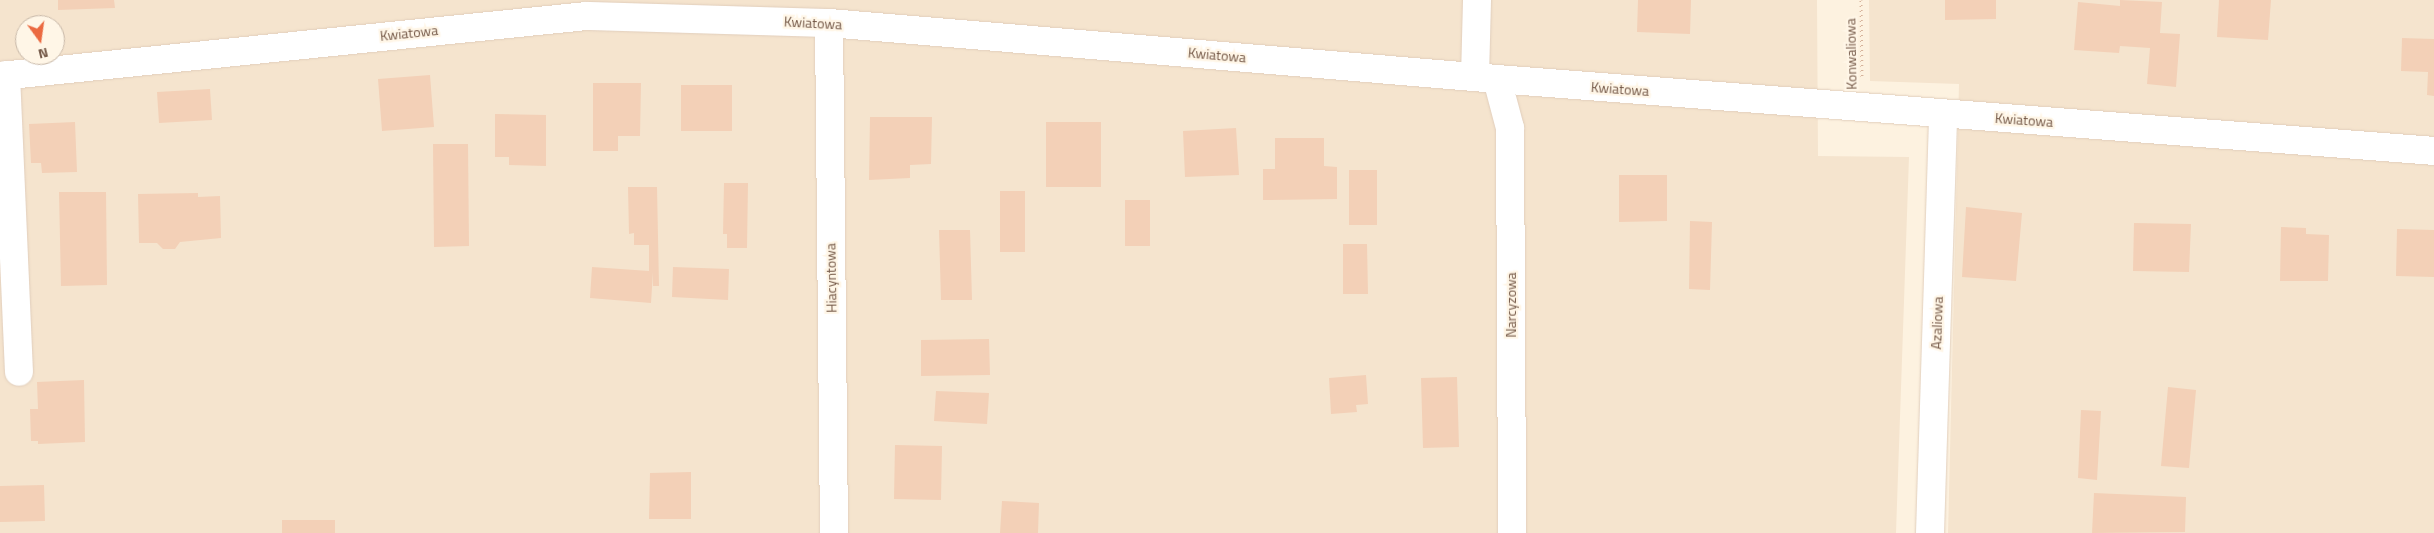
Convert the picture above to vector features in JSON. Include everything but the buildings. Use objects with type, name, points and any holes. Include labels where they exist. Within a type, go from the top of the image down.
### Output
[{"type":"street","name":"Narcyzowa","points":[[1477,0],[1486,78],[1510,128],[1512,533]]},
{"type":"street","name":"Kwiatowa","points":[[3,75],[587,16],[829,23],[1486,78],[2434,151]]},
{"type":"street","name":"Hiacyntowa","points":[[829,23],[834,533]]},
{"type":"street","points":[[3,75],[19,372]]},
{"type":"street","name":"Azaliowa","points":[[1930,533],[1944,114]]},
{"type":"path","name":"Konwaliowa","points":[[1861,0],[1863,108]]},
{"type":"shaded area","points":[[0,0],[1817,0],[1818,156],[1909,157],[1896,533],[0,533]]},
{"type":"shaded area","points":[[1869,0],[2434,0],[2434,533],[1948,533],[1959,84],[1870,81]]}]
